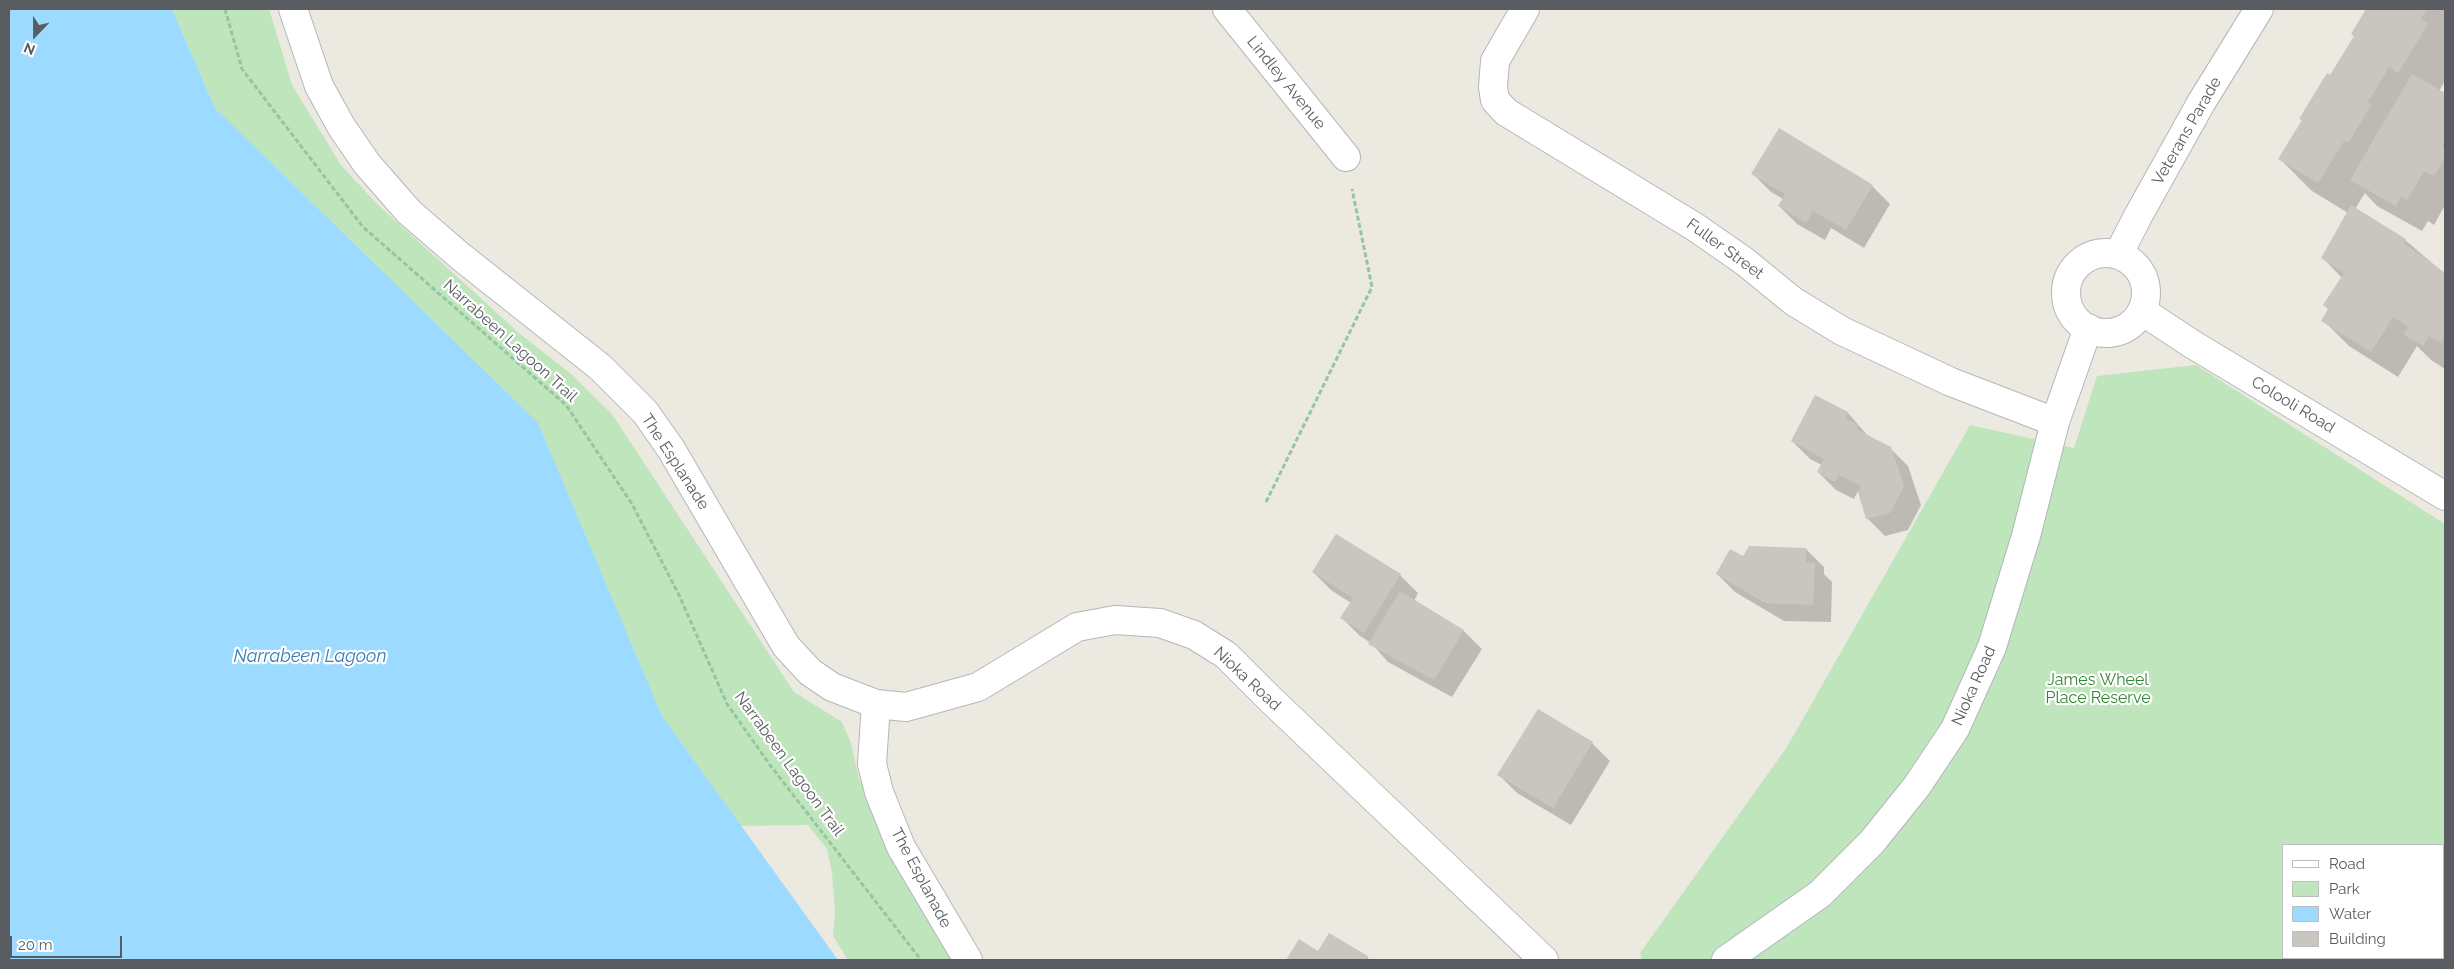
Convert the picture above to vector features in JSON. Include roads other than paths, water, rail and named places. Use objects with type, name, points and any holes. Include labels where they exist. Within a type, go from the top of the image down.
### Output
[{"type":"street","name":"The Esplanade","points":[[293,9],[319,86],[341,126],[367,164],[409,212],[460,256],[600,367],[645,412],[671,449],[786,646],[810,672],[832,686],[876,704],[872,764],[879,792],[901,847],[968,960]]},
{"type":"street","name":"Lindley Avenue","points":[[1227,9],[1346,157]]},
{"type":"street","name":"Fuller Street","points":[[1525,9],[1495,61],[1493,74],[1495,100],[1506,112],[1695,227],[1744,261],[1793,301],[1842,331],[1951,382],[2055,422]]},
{"type":"street","name":"Veterans Parade","points":[[2118,255],[2196,112],[2259,9]]},
{"type":"street","points":[[2106,253],[2118,255],[2130,260],[2139,270],[2145,281],[2147,294],[2142,311],[2127,328],[2114,332],[2100,333],[2088,328],[2077,320],[2069,310],[2066,297],[2067,284],[2072,272],[2087,258],[2106,253]]},
{"type":"street","name":"Colooli Road","points":[[2142,311],[2192,344],[2445,496]]},
{"type":"street","name":"Nioka Road","points":[[1726,960],[1820,894],[1872,842],[1917,786],[1955,730],[1992,647],[2026,536],[2055,422],[2088,328]]},
{"type":"street","name":"Nioka Road","points":[[876,704],[906,707],[978,687],[1078,627],[1115,620],[1153,623],[1194,635],[1226,655],[1268,698],[1544,960]]},
{"type":"water","name":"Narrabeen Lagoon","points":[[9,9],[172,9],[215,108],[538,423],[662,716],[838,960],[9,960]]},
{"type":"park label","name":"James Wheel Place Reserve","points":[[2098,689]]}]
